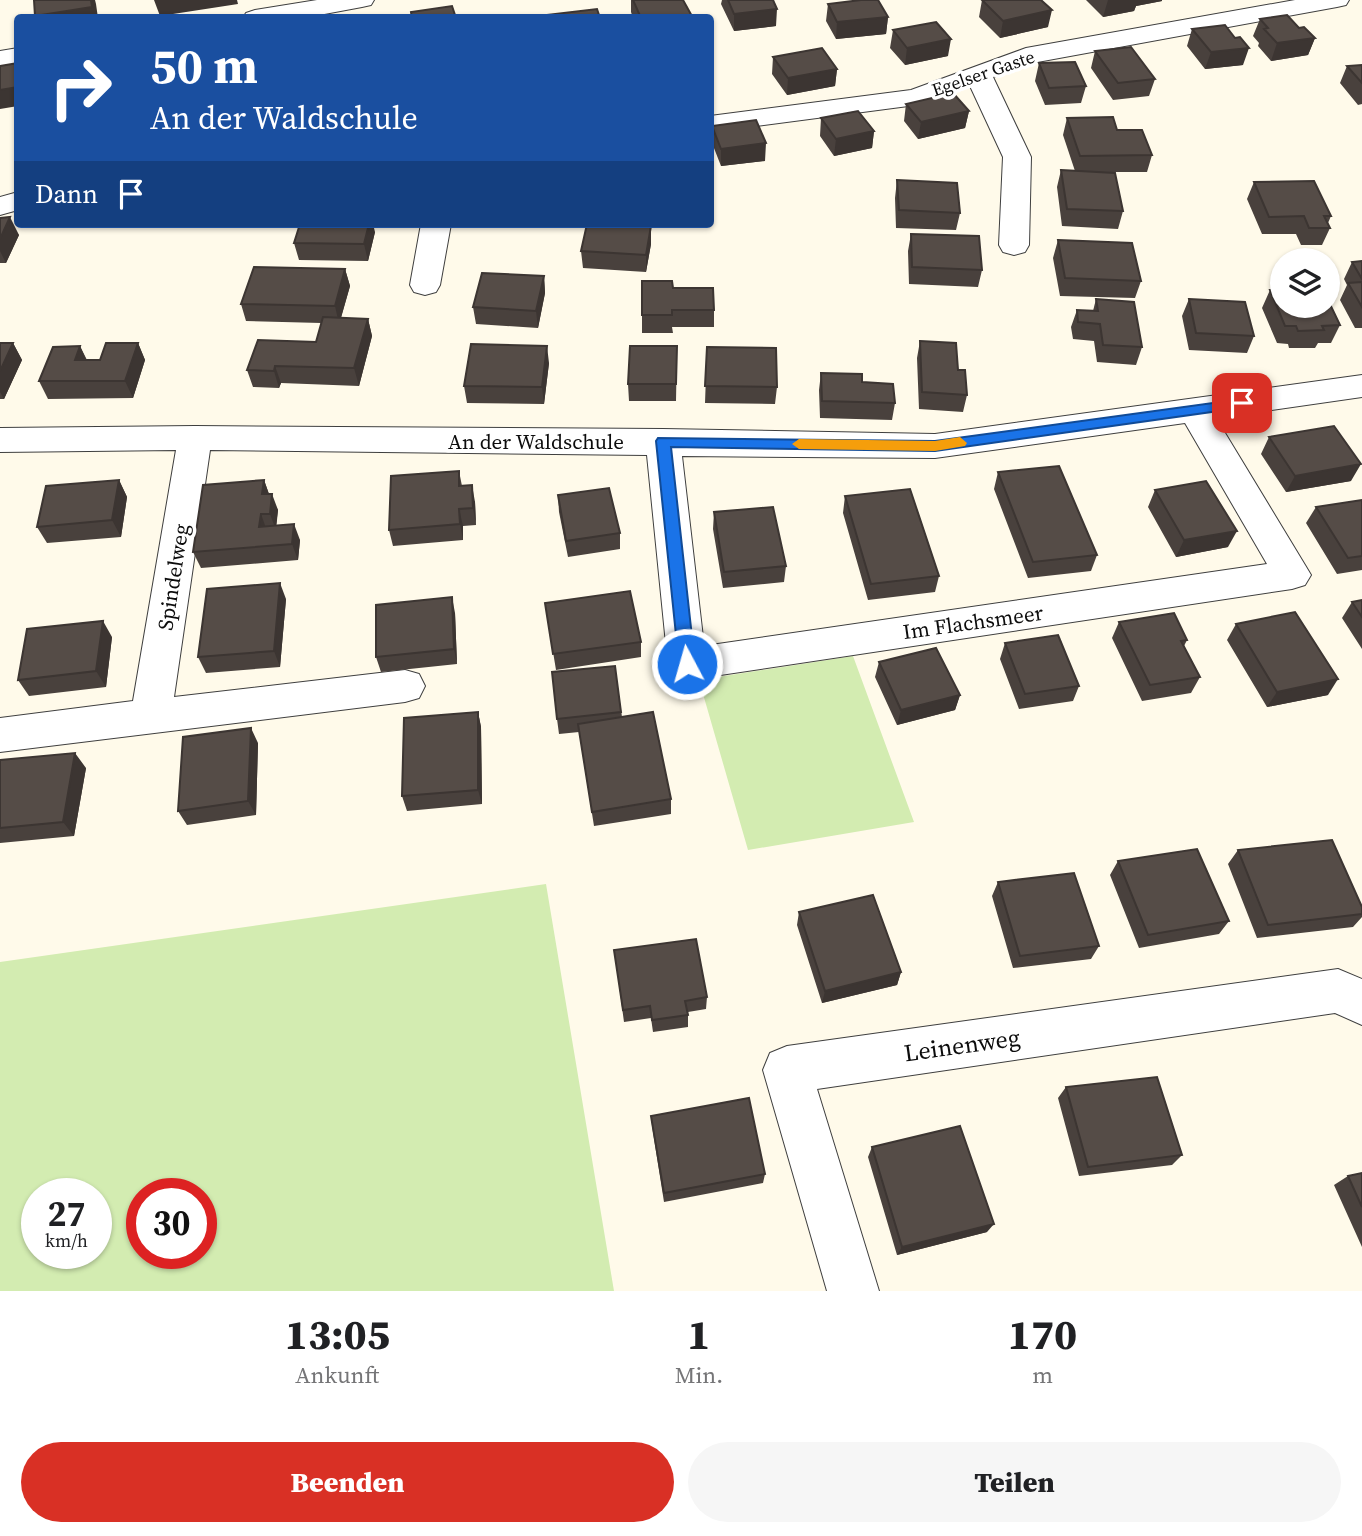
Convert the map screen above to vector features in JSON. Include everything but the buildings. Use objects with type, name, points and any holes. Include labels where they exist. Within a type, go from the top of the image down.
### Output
[{"type":"street","points":[[279,14],[362,0]]},
{"type":"street","name":"Egelser Gaste","points":[[714,123],[916,97],[1026,56],[1343,5]]},
{"type":"street","points":[[978,74],[1017,158],[1014,244]]},
{"type":"street","points":[[425,285],[435,228]]},
{"type":"street","name":"An der Waldschule","points":[[0,440],[195,438],[663,441],[935,446],[1362,386]]},
{"type":"street","name":"Im Flachsmeer","points":[[663,441],[687,664],[1292,575],[1194,410]]},
{"type":"street","name":"Spindelweg","points":[[150,716],[195,438]]},
{"type":"street","points":[[0,735],[405,686]]},
{"type":"street","name":"Leinenweg","points":[[853,1291],[787,1070],[1338,991],[1362,1003]]},
{"type":"green space","points":[[853,656],[914,822],[748,850],[699,680]]},
{"type":"green space","points":[[546,884],[614,1291],[0,1291],[0,962]]},
{"type":"slow traffic","points":[[799,444],[935,446],[960,443]]},
{"type":"route","points":[[687,664],[663,441],[935,446],[1242,403]]}]
